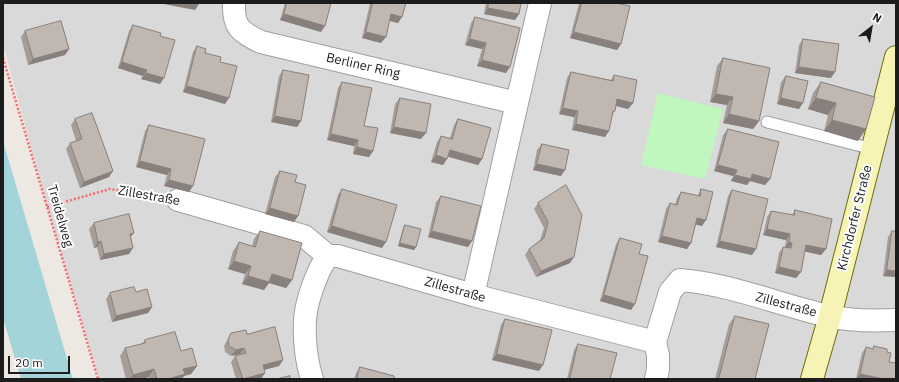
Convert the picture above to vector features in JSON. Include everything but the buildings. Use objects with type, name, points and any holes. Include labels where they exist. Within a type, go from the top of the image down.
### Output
[{"type":"street","name":"Berliner Ring","points":[[234,3],[235,22],[246,35],[261,42],[517,102]]},
{"type":"street","points":[[473,295],[540,3]]},
{"type":"street","name":"Kirchdorfer Straße","points":[[812,379],[830,316],[896,57]]},
{"type":"street","name":"Zillestraße","points":[[178,200],[304,236],[328,256],[338,256],[473,295],[655,342],[670,292],[680,280],[695,281],[830,316]]},
{"type":"street","points":[[312,379],[308,364],[305,319],[312,291],[322,264],[328,256]]},
{"type":"street","points":[[830,316],[875,321],[896,320]]},
{"type":"street","points":[[655,342],[658,355],[656,379]]},
{"type":"lane","points":[[767,122],[872,149]]},
{"type":"path","name":"Treidelweg","points":[[3,58],[98,379]]},
{"type":"path","name":"Zillestraße","points":[[47,207],[110,189],[178,200]]},
{"type":"shaded area","points":[[3,3],[896,3],[896,379],[99,379],[47,207],[3,44]]},
{"type":"green space","points":[[658,93],[723,109],[705,179],[641,165]]},
{"type":"water","points":[[3,141],[73,379],[21,379],[3,318]]}]
